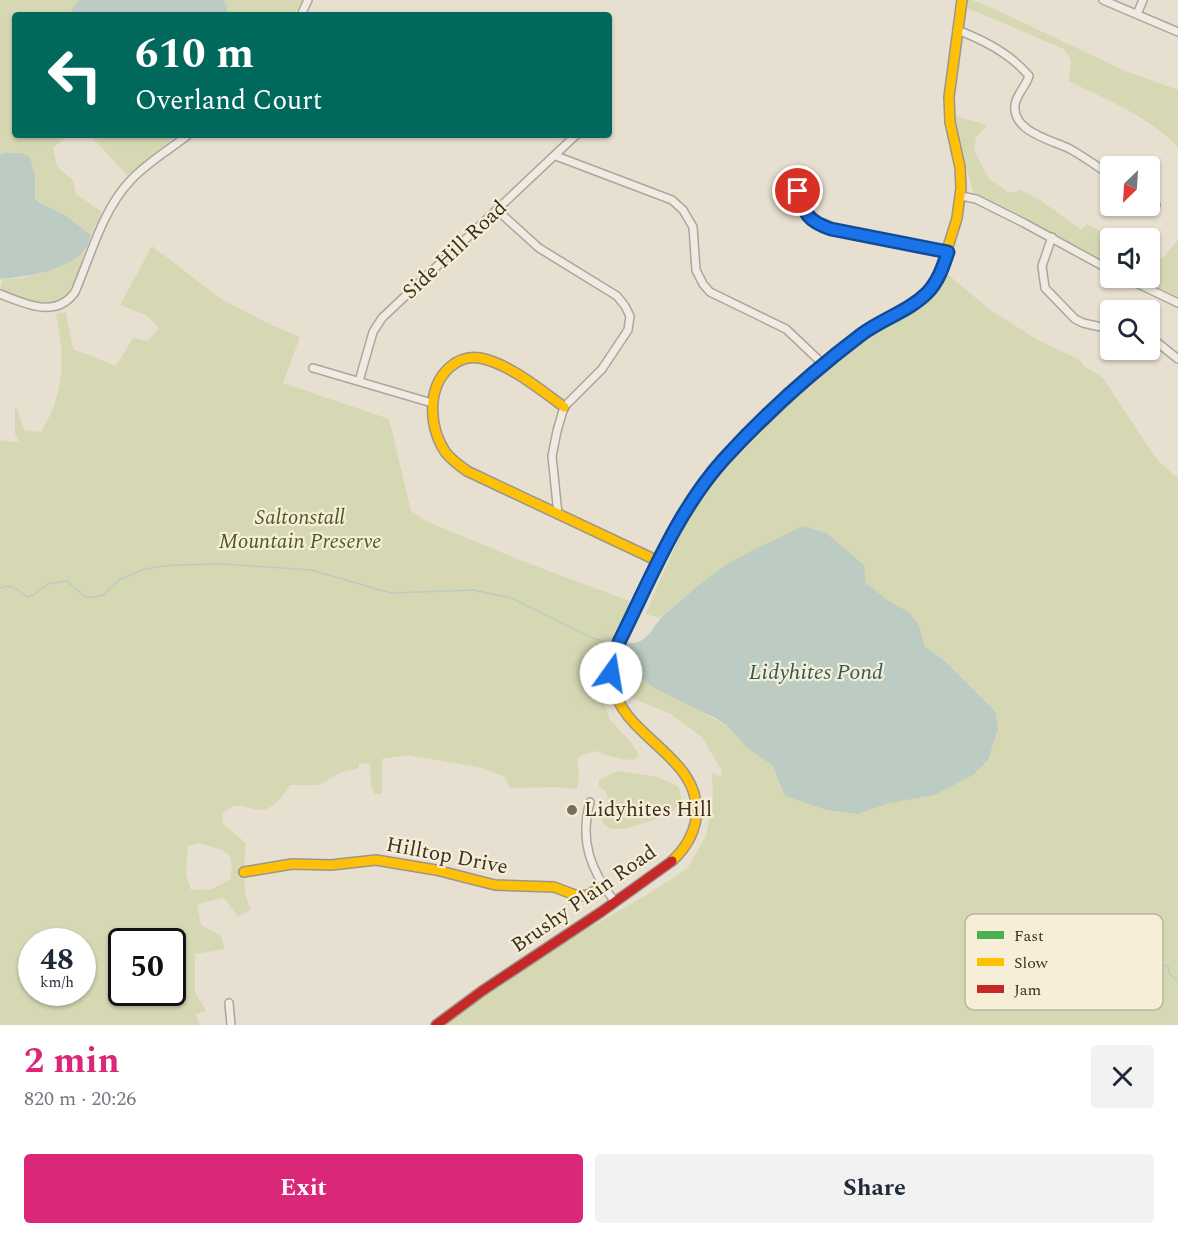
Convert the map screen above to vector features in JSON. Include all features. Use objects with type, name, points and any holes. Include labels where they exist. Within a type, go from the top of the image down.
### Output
[{"type":"main road","name":"Brushy Plain Road","points":[[436,1025],[495,981],[570,934],[615,902],[676,856],[692,834],[696,811],[692,786],[682,769],[625,714],[619,705],[612,685],[611,665],[615,649],[678,522],[705,481],[764,419],[824,365],[865,332],[924,296],[939,276],[948,252],[961,196],[960,167],[949,107],[949,89],[962,0]]},
{"type":"main road","points":[[564,407],[535,386],[479,357],[466,358],[453,363],[437,385],[432,404],[442,446],[450,459],[467,471],[658,561]]},
{"type":"main road","name":"Hilltop Drive","points":[[244,872],[292,864],[331,864],[376,860],[436,870],[495,885],[554,887],[578,896],[589,895],[603,885]]},
{"type":"street","points":[[1103,0],[1178,32]]},
{"type":"street","points":[[1137,14],[1143,0]]},
{"type":"street","points":[[957,30],[992,45],[1023,68],[1029,76],[1027,84],[1015,102],[1015,113],[1019,122],[1030,131],[1070,149],[1100,168]]},
{"type":"street","points":[[0,294],[37,307],[47,308],[70,299],[107,217],[124,187],[138,173],[184,138]]},
{"type":"street","name":"Side Hill Road","points":[[359,381],[373,332],[382,318],[573,138]]},
{"type":"street","points":[[556,156],[672,200],[683,210],[693,227],[696,270],[710,292],[786,329],[824,365]]},
{"type":"street","points":[[798,191],[808,218],[816,224],[948,252]]},
{"type":"street","points":[[961,196],[976,199],[1100,264]]},
{"type":"street","points":[[497,210],[539,248],[617,296],[630,316],[628,330],[602,369],[564,407],[552,456],[558,514]]},
{"type":"street","points":[[1052,237],[1041,266],[1045,288],[1075,319],[1100,327]]},
{"type":"street","points":[[1147,288],[1178,303]]},
{"type":"street","points":[[1160,345],[1178,359]]},
{"type":"street","points":[[313,368],[432,404]]},
{"type":"street","points":[[590,802],[585,827],[586,846],[593,869],[615,902]]},
{"type":"street","points":[[228,1003],[231,1025]]},
{"type":"green space","points":[[0,0],[303,0],[296,12],[12,12],[12,138],[66,138],[53,148],[57,166],[73,181],[76,194],[102,212],[91,235],[65,215],[40,203],[35,197],[35,175],[30,157],[11,153],[0,155]]},
{"type":"green space","points":[[966,0],[990,7],[1123,70],[1178,90],[1178,147],[1140,117],[1069,81],[1071,60],[1064,49],[965,7]]},
{"type":"green space","points":[[953,115],[987,125],[976,138],[974,151],[989,178],[1009,193],[1020,190],[1040,200],[1081,230],[1087,224],[1100,231],[1100,259],[973,192]]},
{"type":"green space","points":[[93,138],[174,138],[127,175]]},
{"type":"green space","points":[[1178,240],[1178,297],[1159,288],[1160,259]]},
{"type":"green space","name":"Saltonstall Mountain Preserve","points":[[152,246],[220,298],[267,323],[300,337],[283,383],[389,419],[411,511],[426,521],[522,561],[632,602],[606,658],[603,699],[610,720],[630,741],[639,755],[634,760],[620,759],[594,751],[577,758],[579,775],[577,789],[510,788],[505,777],[483,768],[408,755],[382,759],[382,794],[375,794],[371,787],[370,764],[359,763],[359,768],[342,772],[319,785],[290,785],[279,800],[270,807],[261,810],[231,807],[222,814],[223,824],[246,843],[244,886],[251,909],[238,917],[224,898],[197,904],[201,925],[221,936],[225,949],[195,954],[195,992],[206,1011],[196,1014],[200,1025],[0,1025],[0,440],[20,443],[15,434],[15,408],[17,408],[24,430],[41,432],[49,418],[59,389],[61,375],[61,346],[56,314],[66,312],[73,349],[116,366],[133,338],[148,341],[159,328],[146,315],[120,305]],"holes":[[[199,843],[222,850],[230,856],[232,867],[230,880],[211,889],[191,890],[186,874],[188,846]]]},
{"type":"green space","points":[[85,251],[68,293],[54,303],[45,305],[34,303],[0,290],[3,279],[23,278],[57,269]]},
{"type":"green space","points":[[945,272],[989,309],[1036,339],[1080,360],[1083,365],[1103,378],[1153,454],[1178,478],[1178,1025],[441,1025],[473,1000],[552,949],[640,899],[687,869],[706,836],[713,801],[712,772],[721,777],[722,771],[702,737],[671,714],[627,696],[618,688],[618,661],[623,662],[632,672],[730,728],[748,749],[772,765],[785,796],[858,814],[890,803],[995,711],[945,661],[925,647],[919,625],[910,613],[886,599],[866,583],[864,565],[802,526],[691,592],[659,618],[646,614],[683,529],[678,531],[710,481],[795,395],[846,351],[877,328],[928,299],[939,285]]},
{"type":"green space","points":[[618,771],[658,777],[679,787],[682,802],[669,813],[647,822],[621,829],[609,828],[603,824],[600,813],[608,803],[606,791],[599,787],[599,780]]},
{"type":"water","points":[[79,0],[223,0],[227,6],[227,12],[71,12]]},
{"type":"water","points":[[21,153],[30,157],[35,175],[35,198],[40,203],[65,215],[91,235],[84,250],[65,265],[44,272],[0,279],[0,155]]},
{"type":"water","name":"Lidyhites Pond","points":[[802,526],[826,533],[864,565],[866,583],[886,599],[910,613],[919,625],[925,647],[945,661],[995,711],[998,729],[988,760],[973,775],[934,795],[890,803],[858,814],[827,810],[785,796],[772,765],[748,749],[730,728],[717,719],[656,689],[632,672],[623,662],[623,649],[626,643],[634,643],[645,638],[667,612],[709,577],[736,559]]},
{"type":"waterway","points":[[0,588],[12,587],[28,597],[48,584],[67,581],[85,597],[94,597],[103,595],[119,580],[144,569],[174,565],[224,564],[311,570],[391,593],[473,590],[511,598],[590,637],[610,644]]},
{"type":"waterway","points":[[1163,965],[1168,966],[1169,974],[1178,978]]},
{"type":"traffic: fast","points":[[679,521],[707,479],[733,450],[796,390],[865,332],[903,309]]},
{"type":"traffic: slow","points":[[903,309],[924,296],[939,276],[957,218],[961,188],[960,167],[950,122],[949,97],[962,0]]},
{"type":"traffic: slow","points":[[564,407],[535,385],[502,365],[468,358],[457,362],[442,376],[434,397],[433,420],[440,443],[446,453],[467,471],[658,561]]},
{"type":"traffic: slow","points":[[672,861],[684,847],[693,831],[696,819],[695,797],[688,779],[676,763],[645,734],[619,703],[613,684],[612,659],[679,521]]},
{"type":"traffic: slow","points":[[244,872],[292,864],[331,865],[376,860],[436,870],[495,885],[554,887],[578,896],[589,895],[603,885]]},
{"type":"traffic: jam","points":[[436,1025],[672,861]]},
{"type":"place","name":"Lidyhites Hill","points":[[572,810]]},
{"type":"route","points":[[611,673],[613,656],[620,640],[678,522],[705,481],[764,419],[846,346],[924,296],[939,276],[948,252],[816,224],[808,218],[798,191]]}]
